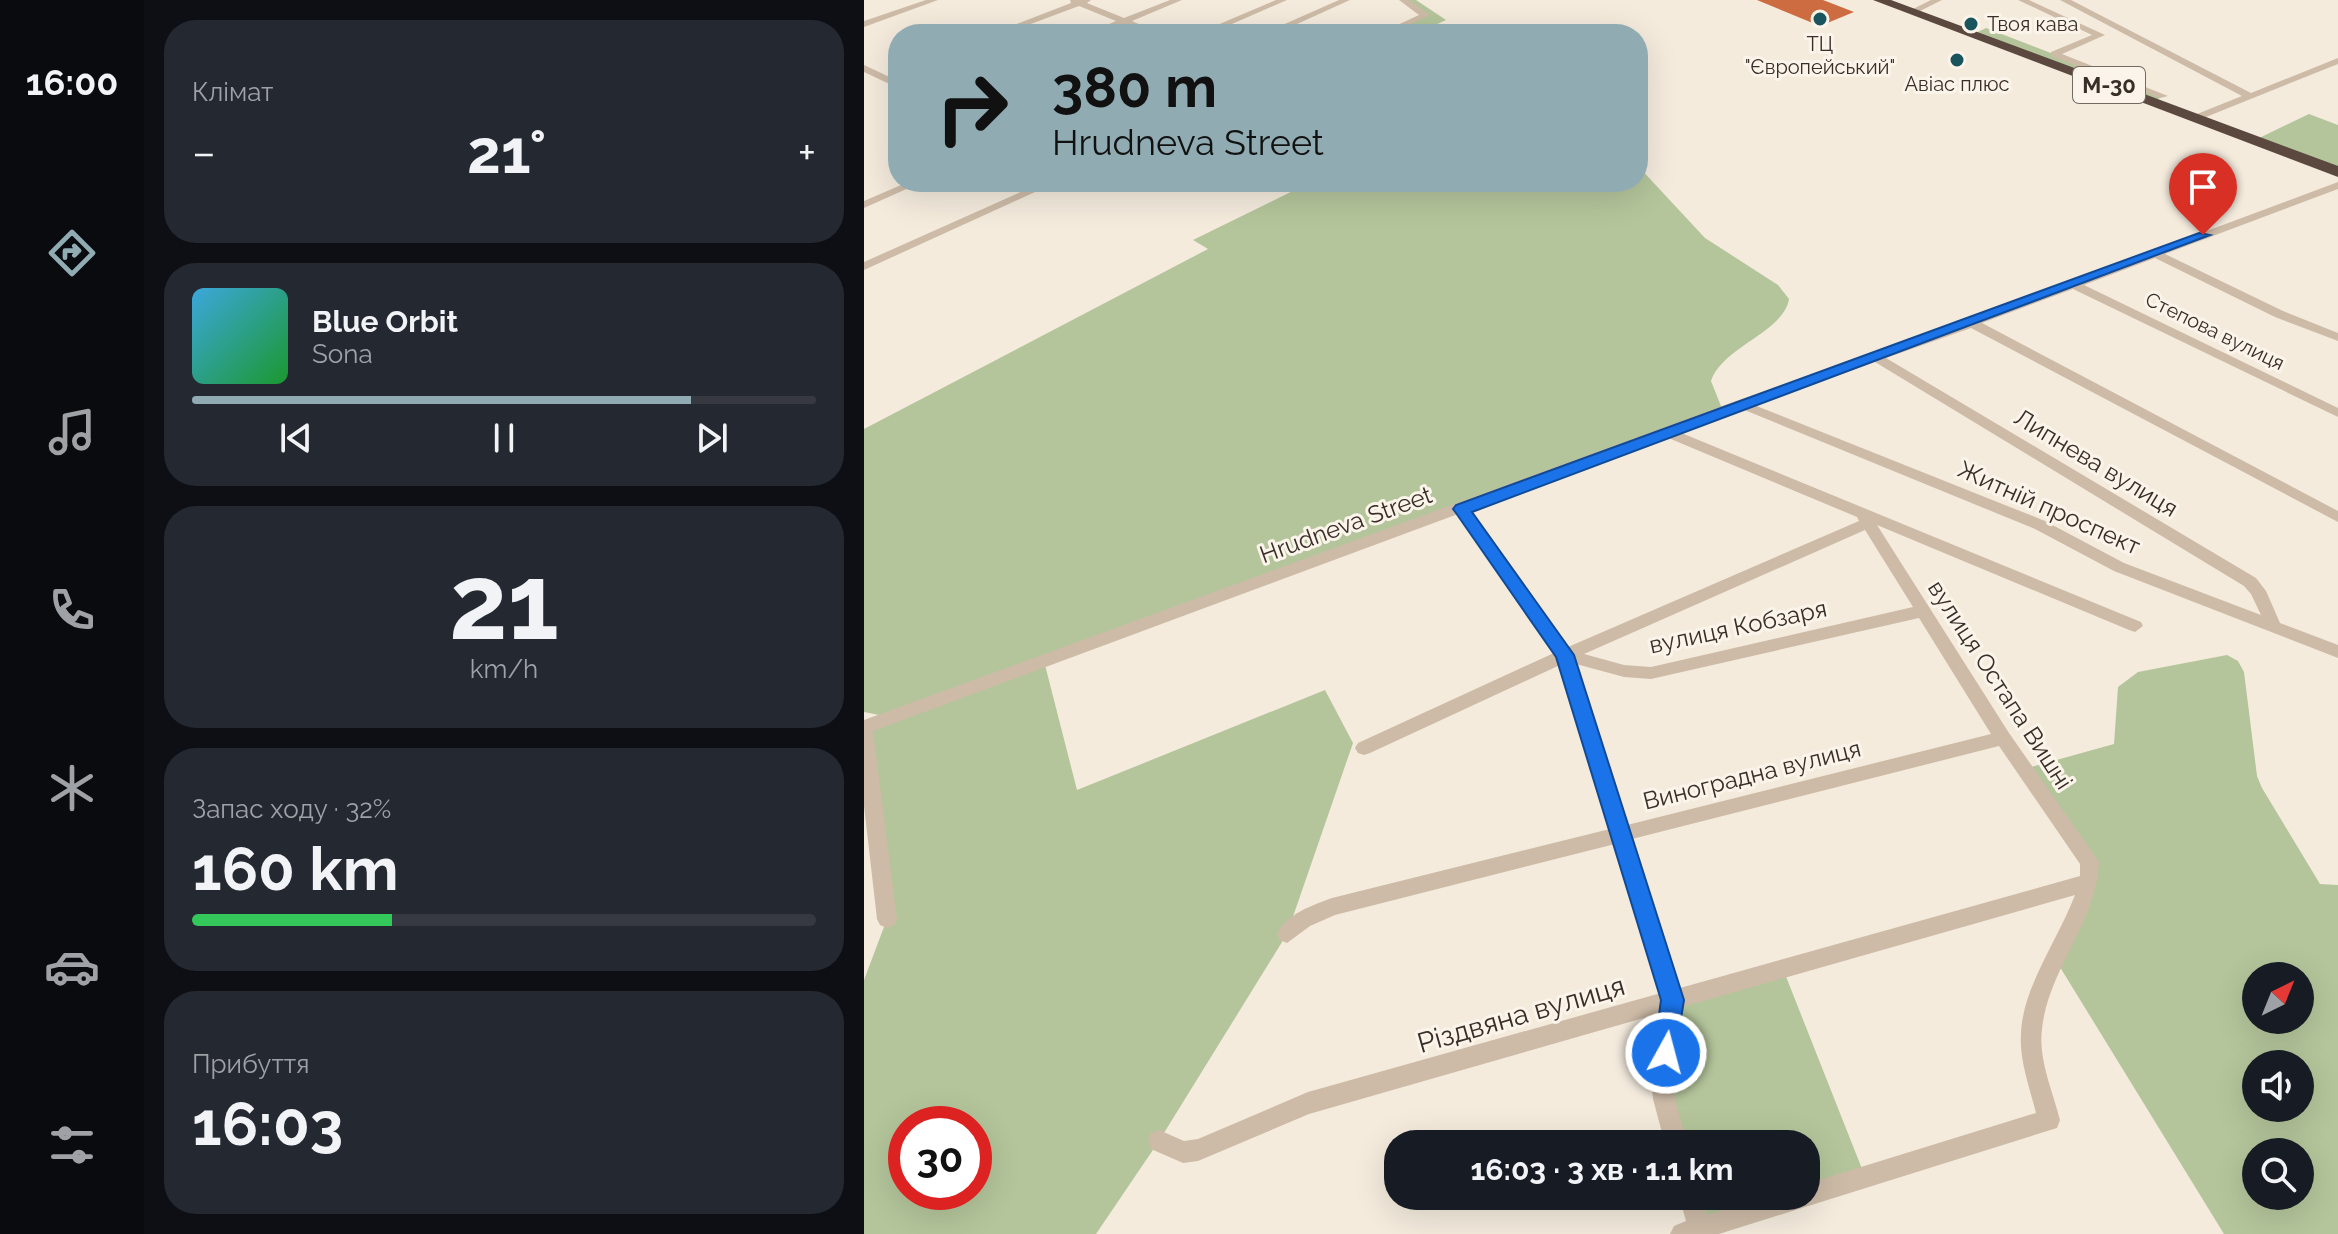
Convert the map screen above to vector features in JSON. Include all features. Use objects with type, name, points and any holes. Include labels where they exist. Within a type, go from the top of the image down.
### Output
[{"type":"highway","name":"М-30","points":[[1879,0],[2338,172]]},
{"type":"street","points":[[864,24],[934,0]]},
{"type":"street","points":[[1116,24],[1178,0]]},
{"type":"street","points":[[1225,24],[1283,0]]},
{"type":"street","points":[[1290,24],[1346,0]]},
{"type":"street","points":[[1403,0],[1426,15],[1406,24]]},
{"type":"street","points":[[1911,12],[1938,0]]},
{"type":"street","points":[[2022,0],[2100,35],[2054,54],[2163,96]]},
{"type":"street","points":[[2064,0],[2248,95]]},
{"type":"street","points":[[1021,24],[1080,1],[1131,24]]},
{"type":"street","points":[[2196,118],[2338,61]]},
{"type":"street","points":[[864,68],[888,80]]},
{"type":"street","points":[[882,77],[888,75]]},
{"type":"street","name":"Hrudneva Street","points":[[864,729],[1741,404],[2075,285],[2338,185]]},
{"type":"street","points":[[864,205],[894,192]]},
{"type":"street","points":[[864,266],[1030,192]]},
{"type":"street","points":[[2156,254],[2279,314],[2338,337]]},
{"type":"street","name":"Степова вулиця","points":[[2075,285],[2338,413]]},
{"type":"street","points":[[1972,323],[2338,517]]},
{"type":"street","name":"Липнева вулиця","points":[[1876,357],[2250,582],[2258,591],[2273,626]]},
{"type":"street","name":"Житній проспект","points":[[1741,404],[2040,525],[2119,567],[2338,652]]},
{"type":"street","points":[[1666,432],[1865,519],[2135,626]]},
{"type":"street","points":[[1462,509],[1565,655],[1673,1000],[1662,1080],[1673,1130]]},
{"type":"street","name":"вулиця Остапа Вишні","points":[[1865,519],[2003,738],[2090,862],[2090,882]]},
{"type":"street","name":"вулиця Кобзаря","points":[[1364,748],[1865,519]]},
{"type":"street","name":"вулиця Кобзаря","points":[[1565,655],[1624,671],[1651,673],[1922,611]]},
{"type":"street","points":[[864,729],[887,919]]},
{"type":"street","name":"Виноградна вулиця","points":[[1287,934],[1303,920],[1332,907],[2003,738]]},
{"type":"street","points":[[1692,1210],[1694,1232],[2049,1120],[2030,1032],[2055,959],[2090,882]]},
{"type":"street","name":"Різдвяна вулиця","points":[[1159,1141],[1183,1152],[1198,1150],[1308,1103],[2090,882]]},
{"type":"green space","points":[[1403,0],[1416,0],[1446,20],[1437,24],[1406,24],[1426,15]]},
{"type":"green space","points":[[1986,28],[2163,96],[2153,102],[1972,35]]},
{"type":"green space","points":[[2309,114],[2338,125],[2338,172],[2255,140]]},
{"type":"green space","points":[[1648,177],[1705,238],[1778,285],[1789,299],[1785,311],[1776,321],[1717,369],[1711,381],[1723,411],[1044,661],[1077,790],[1325,690],[1353,743],[1287,934],[1159,1141],[1096,1234],[864,1234],[864,980],[887,919],[864,731],[889,717],[864,712],[864,429],[1208,249],[1193,240],[1291,192],[1648,192]]},
{"type":"green space","points":[[2227,655],[2238,661],[2244,672],[2257,776],[2262,788],[2320,884],[2338,885],[2338,1234],[2224,1234],[2055,959],[2093,873],[2024,769],[2114,744],[2118,687],[2138,672]]},
{"type":"green space","points":[[1783,969],[1866,1179],[1820,1192],[1820,1130],[1672,1130],[1664,1099],[1673,1000]]},
{"type":"green space","points":[[1694,1210],[1760,1210],[1699,1228]]},
{"type":"building","name":"ТЦ \"Європейський\"","points":[[1757,0],[1823,0],[1854,12],[1820,26]]},
{"type":"place","name":"ТЦ \"Європейський\"","points":[[1820,19]]},
{"type":"place","name":"Твоя кава","points":[[1971,24]]},
{"type":"place","name":"Авіас плюс","points":[[1957,60]]},
{"type":"route","points":[[1666,1053],[1673,1000],[1565,655],[1462,509],[1741,404],[1972,323],[2203,235]]}]
